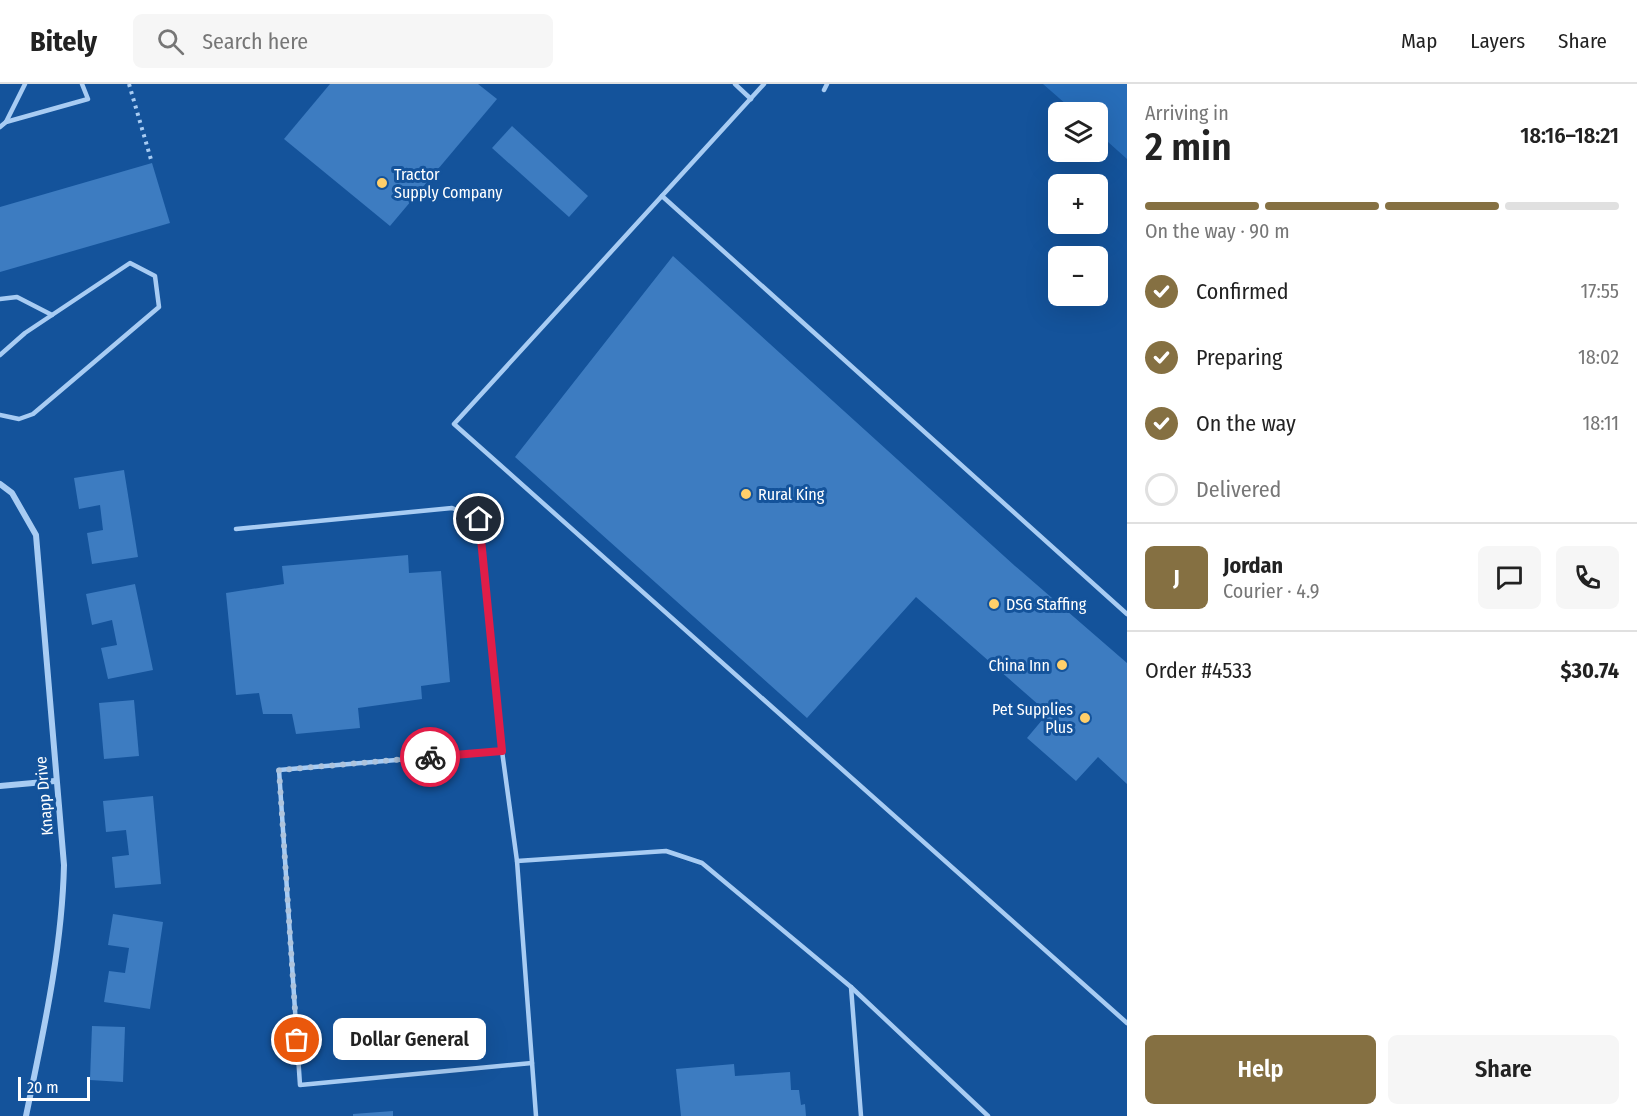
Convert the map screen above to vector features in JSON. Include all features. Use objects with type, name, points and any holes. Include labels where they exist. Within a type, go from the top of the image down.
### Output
[{"type":"street","name":"Knapp Drive","points":[[0,484],[12,493],[36,535],[55,781],[64,865],[63,910],[52,983],[26,1116]]},
{"type":"street","points":[[0,786],[55,781]]},
{"type":"lane","points":[[0,127],[6,122],[25,84]]},
{"type":"lane","points":[[6,122],[88,99],[82,84]]},
{"type":"lane","points":[[735,84],[751,99]]},
{"type":"lane","points":[[764,84],[454,424],[1127,1023]]},
{"type":"lane","points":[[824,90],[827,84]]},
{"type":"lane","points":[[662,196],[1127,614]]},
{"type":"lane","points":[[0,355],[25,333],[130,263],[155,276],[159,307],[33,414],[19,419],[0,415]]},
{"type":"lane","points":[[0,299],[18,297],[52,315]]},
{"type":"lane","points":[[236,529],[452,508],[479,519],[502,751],[517,861],[536,1116]]},
{"type":"lane","points":[[502,751],[279,770],[300,1084],[532,1063]]},
{"type":"lane","points":[[517,861],[666,851],[702,863],[851,987],[988,1116]]},
{"type":"lane","points":[[851,987],[861,1116]]},
{"type":"path","points":[[129,84],[152,163]]},
{"type":"shaded area","points":[[1043,84],[1127,84],[1127,159],[1108,142],[1108,102],[1064,102]]},
{"type":"building","name":"Tractor Supply Company","points":[[330,84],[478,84],[497,99],[390,226],[284,139]]},
{"type":"building","points":[[512,126],[588,196],[569,217],[492,148]]},
{"type":"building","points":[[152,163],[170,223],[0,272],[0,207]]},
{"type":"building","name":"Rural King","points":[[673,256],[1015,566],[1127,663],[1127,784],[1098,757],[1076,781],[1027,738],[1048,713],[916,597],[807,718],[515,457]]},
{"type":"building","points":[[124,470],[138,557],[92,564],[87,533],[103,530],[100,505],[79,509],[74,478]]},
{"type":"building","points":[[408,555],[409,573],[441,571],[450,682],[421,686],[422,699],[358,708],[360,728],[296,734],[292,714],[263,714],[259,693],[236,695],[226,593],[284,584],[282,566]]},
{"type":"building","points":[[135,584],[153,670],[108,679],[101,648],[117,645],[112,620],[92,625],[86,594]]},
{"type":"building","points":[[134,700],[139,756],[104,759],[99,703]]},
{"type":"building","points":[[153,796],[161,884],[115,888],[112,857],[129,855],[126,830],[106,832],[103,801]]},
{"type":"building","points":[[113,914],[163,922],[150,1009],[104,1002],[109,971],[125,973],[129,948],[108,945]]},
{"type":"building","points":[[92,1026],[125,1027],[123,1082],[90,1080]]},
{"type":"building","points":[[734,1064],[735,1076],[790,1072],[791,1090],[799,1090],[801,1105],[805,1104],[806,1116],[681,1116],[676,1069]]},
{"type":"building","points":[[393,1111],[393,1116],[353,1116],[353,1114]]},
{"type":"way so far","points":[[297,1040],[279,770],[430,757]]},
{"type":"place","name":"Tractor Supply Company","points":[[382,183]]},
{"type":"place","name":"Rural King","points":[[746,494]]},
{"type":"place","name":"DSG Staffing","points":[[994,604]]},
{"type":"place","name":"China Inn","points":[[1062,665]]},
{"type":"place","name":"Pet Supplies Plus","points":[[1085,718]]},
{"type":"place","name":"Dollar General","points":[[297,1040]]},
{"type":"route","points":[[430,757],[502,751],[479,519]]}]
